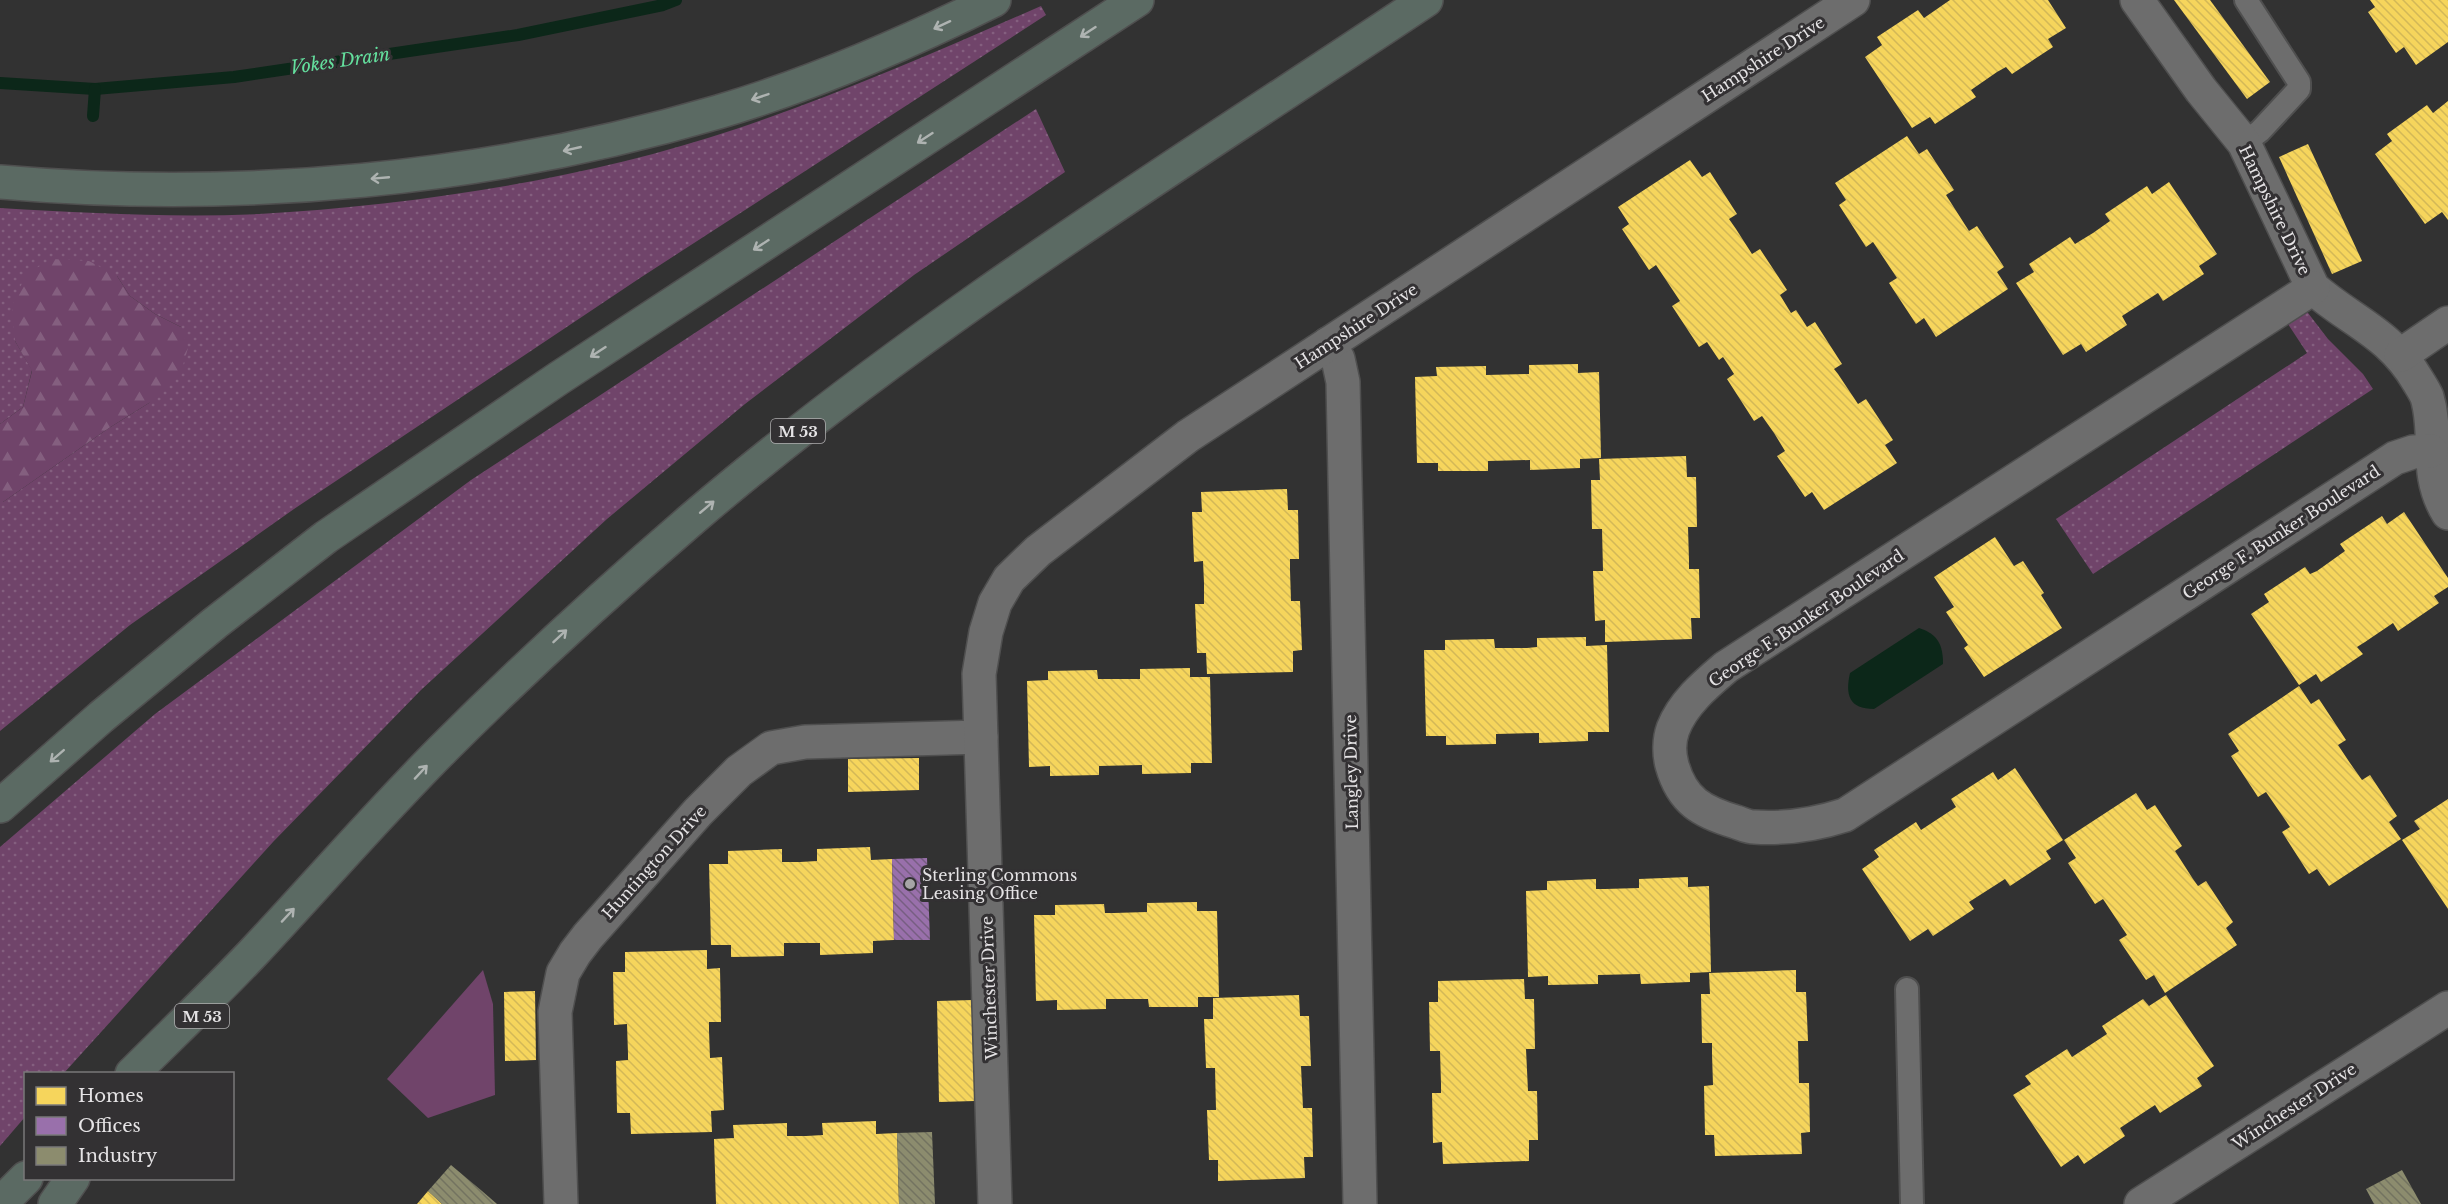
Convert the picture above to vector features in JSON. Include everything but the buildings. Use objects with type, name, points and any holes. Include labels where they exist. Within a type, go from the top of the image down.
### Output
[{"type":"highway","points":[[0,182],[115,189],[211,190],[381,178],[472,168],[564,151],[720,111],[868,57],[994,0]]},
{"type":"highway","points":[[0,806],[101,717],[215,623],[326,537],[559,378],[1137,0]]},
{"type":"highway","name":"M 53","points":[[157,1072],[249,958],[442,750],[564,632],[692,519],[789,439],[892,359],[1005,280],[1426,0]]},
{"type":"highway","points":[[134,1072],[249,958]]},
{"type":"highway","points":[[0,1204],[24,1180]]},
{"type":"highway","points":[[55,1204],[72,1180]]},
{"type":"street","name":"Hampshire Drive","points":[[981,737],[979,674],[986,632],[995,603],[1009,579],[1038,550],[1188,436],[1854,0]]},
{"type":"street","name":"Hampshire Drive","points":[[2137,0],[2201,90],[2244,143],[2313,288],[2329,302],[2380,335],[2422,376]]},
{"type":"street","name":"George F. Bunker Boulevard","points":[[2313,288],[1726,667],[1701,689],[1681,713],[1672,731],[1670,756],[1677,785],[1690,801],[1714,816],[1753,827],[1819,823],[1845,815],[2395,458],[2413,452],[2431,451]]},
{"type":"street","points":[[2448,323],[2422,376],[2433,476],[2441,501],[2448,513]]},
{"type":"street","name":"Langley Drive","points":[[1328,344],[1338,359],[1343,382],[1360,1204]]},
{"type":"street","name":"Huntington Drive","points":[[561,1204],[555,1012],[563,974],[588,936],[698,812],[739,771],[771,748],[805,742],[981,737]]},
{"type":"street","name":"Winchester Drive","points":[[981,737],[995,1204]]},
{"type":"street","name":"Winchester Drive","points":[[2141,1204],[2448,1008]]},
{"type":"lane","points":[[2244,143],[2260,131],[2299,89],[2300,82],[2246,0]]},
{"type":"lane","points":[[1907,989],[1911,1204]]},
{"type":"green space","points":[[1041,6],[1046,15],[640,278],[294,509],[130,625],[0,731],[0,502],[149,403],[181,327],[155,314],[130,296],[117,276],[15,341],[32,370],[23,407],[0,424],[0,208],[162,215],[259,214],[378,204],[500,187],[621,162],[736,129],[890,71]]},
{"type":"green space","points":[[1036,109],[1065,172],[914,275],[745,404],[607,519],[421,690],[273,842],[65,1072],[24,1072],[24,1118],[0,1146],[0,847],[155,714],[471,480]]},
{"type":"green space","points":[[52,259],[89,261],[117,276],[130,296],[155,314],[181,327],[188,348],[181,372],[149,403],[0,502],[0,424],[23,407],[32,371],[15,341],[12,306],[26,274]]},
{"type":"green space","points":[[2305,309],[2328,339],[2363,374],[2373,389],[2093,574],[2056,519],[2307,353],[2286,321]]},
{"type":"green space","points":[[483,970],[493,1004],[495,1095],[428,1118],[387,1079]]},
{"type":"shaded area","points":[[1919,628],[1931,633],[1938,641],[1943,664],[1874,709],[1854,703],[1848,688],[1850,673]]},
{"type":"waterway","name":"Vokes Drain","points":[[0,83],[95,89],[234,77],[518,35],[663,5],[676,0]]},
{"type":"waterway","points":[[93,116],[95,89]]},
{"type":"place","name":"Sterling Commons Leasing Office","points":[[910,884]]}]
